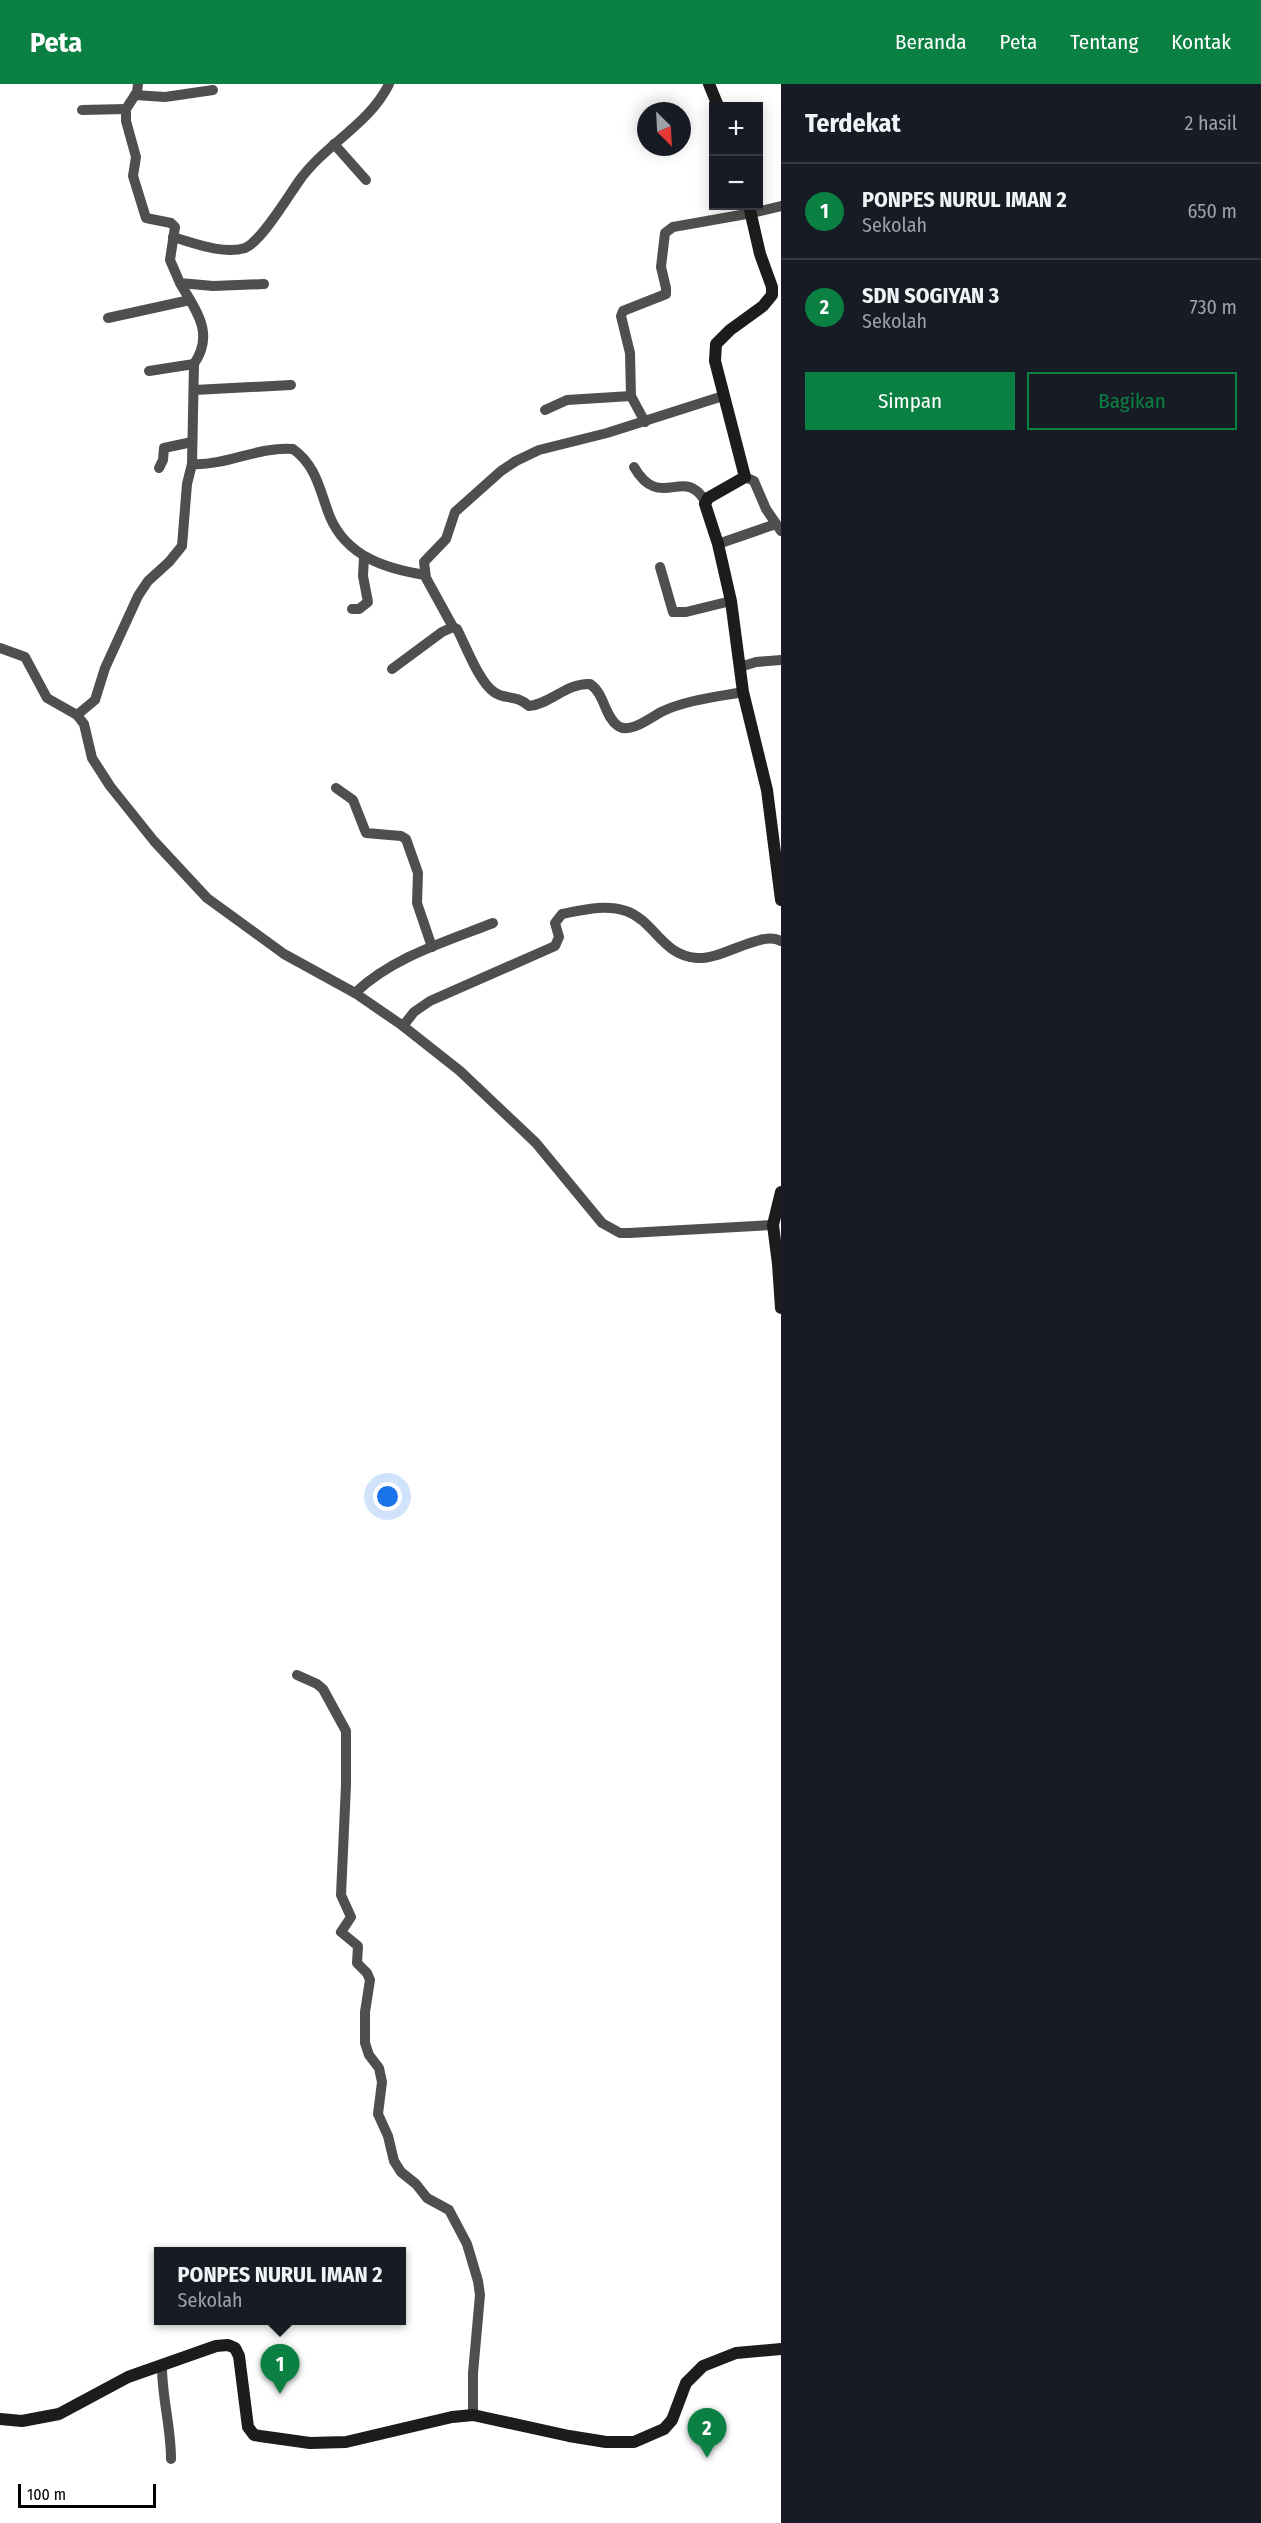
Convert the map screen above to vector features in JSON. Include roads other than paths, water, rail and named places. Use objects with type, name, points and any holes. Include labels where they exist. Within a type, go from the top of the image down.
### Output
[{"type":"street","points":[[173,237],[213,248],[239,249],[249,245],[284,206],[310,168],[368,115],[389,84]]},
{"type":"street","points":[[709,84],[716,102]]},
{"type":"street","points":[[77,715],[95,700],[105,668],[138,596],[148,581],[169,562],[182,546],[187,484],[192,464],[194,364],[201,354],[204,337],[200,317],[180,283],[170,260],[175,231],[173,225],[148,219],[142,208],[134,176],[136,157],[126,121],[126,109],[136,89],[165,96],[213,90]]},
{"type":"street","points":[[82,110],[126,109]]},
{"type":"street","points":[[334,144],[366,180]]},
{"type":"street","points":[[763,208],[781,206]]},
{"type":"street","points":[[645,422],[631,396],[630,353],[621,314],[666,294],[661,267],[665,233],[669,228],[746,210]]},
{"type":"street","points":[[718,544],[779,528],[766,509],[754,482],[745,477],[715,361],[716,344],[720,338],[764,306],[772,295],[772,287],[760,254],[750,210]]},
{"type":"street","points":[[180,283],[213,286],[264,284]]},
{"type":"street","points":[[108,318],[190,300]]},
{"type":"street","points":[[149,370],[194,364]]},
{"type":"street","points":[[194,390],[291,385]]},
{"type":"street","points":[[545,410],[567,400],[631,396]]},
{"type":"street","points":[[723,396],[645,422],[539,450],[508,466],[455,512],[446,539],[424,562],[425,575],[453,627],[457,629],[487,685],[495,693],[516,697],[529,706],[541,703],[575,685],[590,684],[600,694],[613,721],[621,728],[633,726],[671,708],[743,692]]},
{"type":"street","points":[[159,468],[166,446],[192,442]]},
{"type":"street","points":[[192,464],[221,461],[282,448],[293,449],[314,472],[334,525],[364,557],[396,570],[425,575]]},
{"type":"street","points":[[634,467],[642,481],[648,485],[663,488],[690,486],[696,489],[705,501],[731,601],[743,692],[767,790],[781,900]]},
{"type":"street","points":[[705,501],[745,477]]},
{"type":"street","points":[[352,609],[359,609],[369,602],[363,576],[364,557]]},
{"type":"street","points":[[660,567],[673,612],[686,612],[731,601]]},
{"type":"street","points":[[392,669],[442,632],[453,627]]},
{"type":"street","points":[[0,648],[25,657],[47,698],[77,715],[88,734],[92,758],[102,774],[154,841],[207,898],[284,954],[355,993],[404,1026],[460,1071],[528,1135],[602,1223],[620,1233],[773,1225]]},
{"type":"street","points":[[740,667],[756,662],[781,660]]},
{"type":"street","points":[[336,788],[353,800],[366,833],[401,836],[406,839],[418,873],[417,903],[432,947]]},
{"type":"street","points":[[404,1026],[414,1012],[430,1001],[555,946],[559,937],[555,922],[562,914],[604,908],[624,910],[643,923],[673,951],[690,957],[712,958],[768,938],[781,941]]},
{"type":"street","points":[[355,993],[372,977],[391,965],[493,923]]},
{"type":"street","points":[[781,1192],[773,1225],[781,1308]]},
{"type":"street","points":[[297,1675],[323,1689],[346,1731],[346,1785],[340,1895],[351,1917],[341,1930],[342,1934],[358,1946],[357,1963],[367,1973],[370,1980],[365,2012],[365,2043],[369,2055],[380,2072],[379,2118],[388,2136],[396,2167],[416,2184],[427,2198],[452,2213],[467,2244],[479,2287],[473,2373],[473,2415]]},
{"type":"street","points":[[0,2419],[22,2421],[59,2415],[128,2377],[162,2367],[216,2346],[228,2345],[235,2348],[239,2356],[248,2427],[254,2435],[310,2443],[346,2442],[452,2417],[473,2415],[606,2442],[634,2442],[664,2429],[672,2420],[686,2383],[703,2366],[736,2353],[781,2349]]},
{"type":"street","points":[[162,2367],[162,2386],[171,2434],[171,2459]]},
{"type":"place","name":"PONPES NURUL IMAN 2","points":[[280,2394]]},
{"type":"place","name":"SDN SOGIYAN 3","points":[[707,2458]]}]
